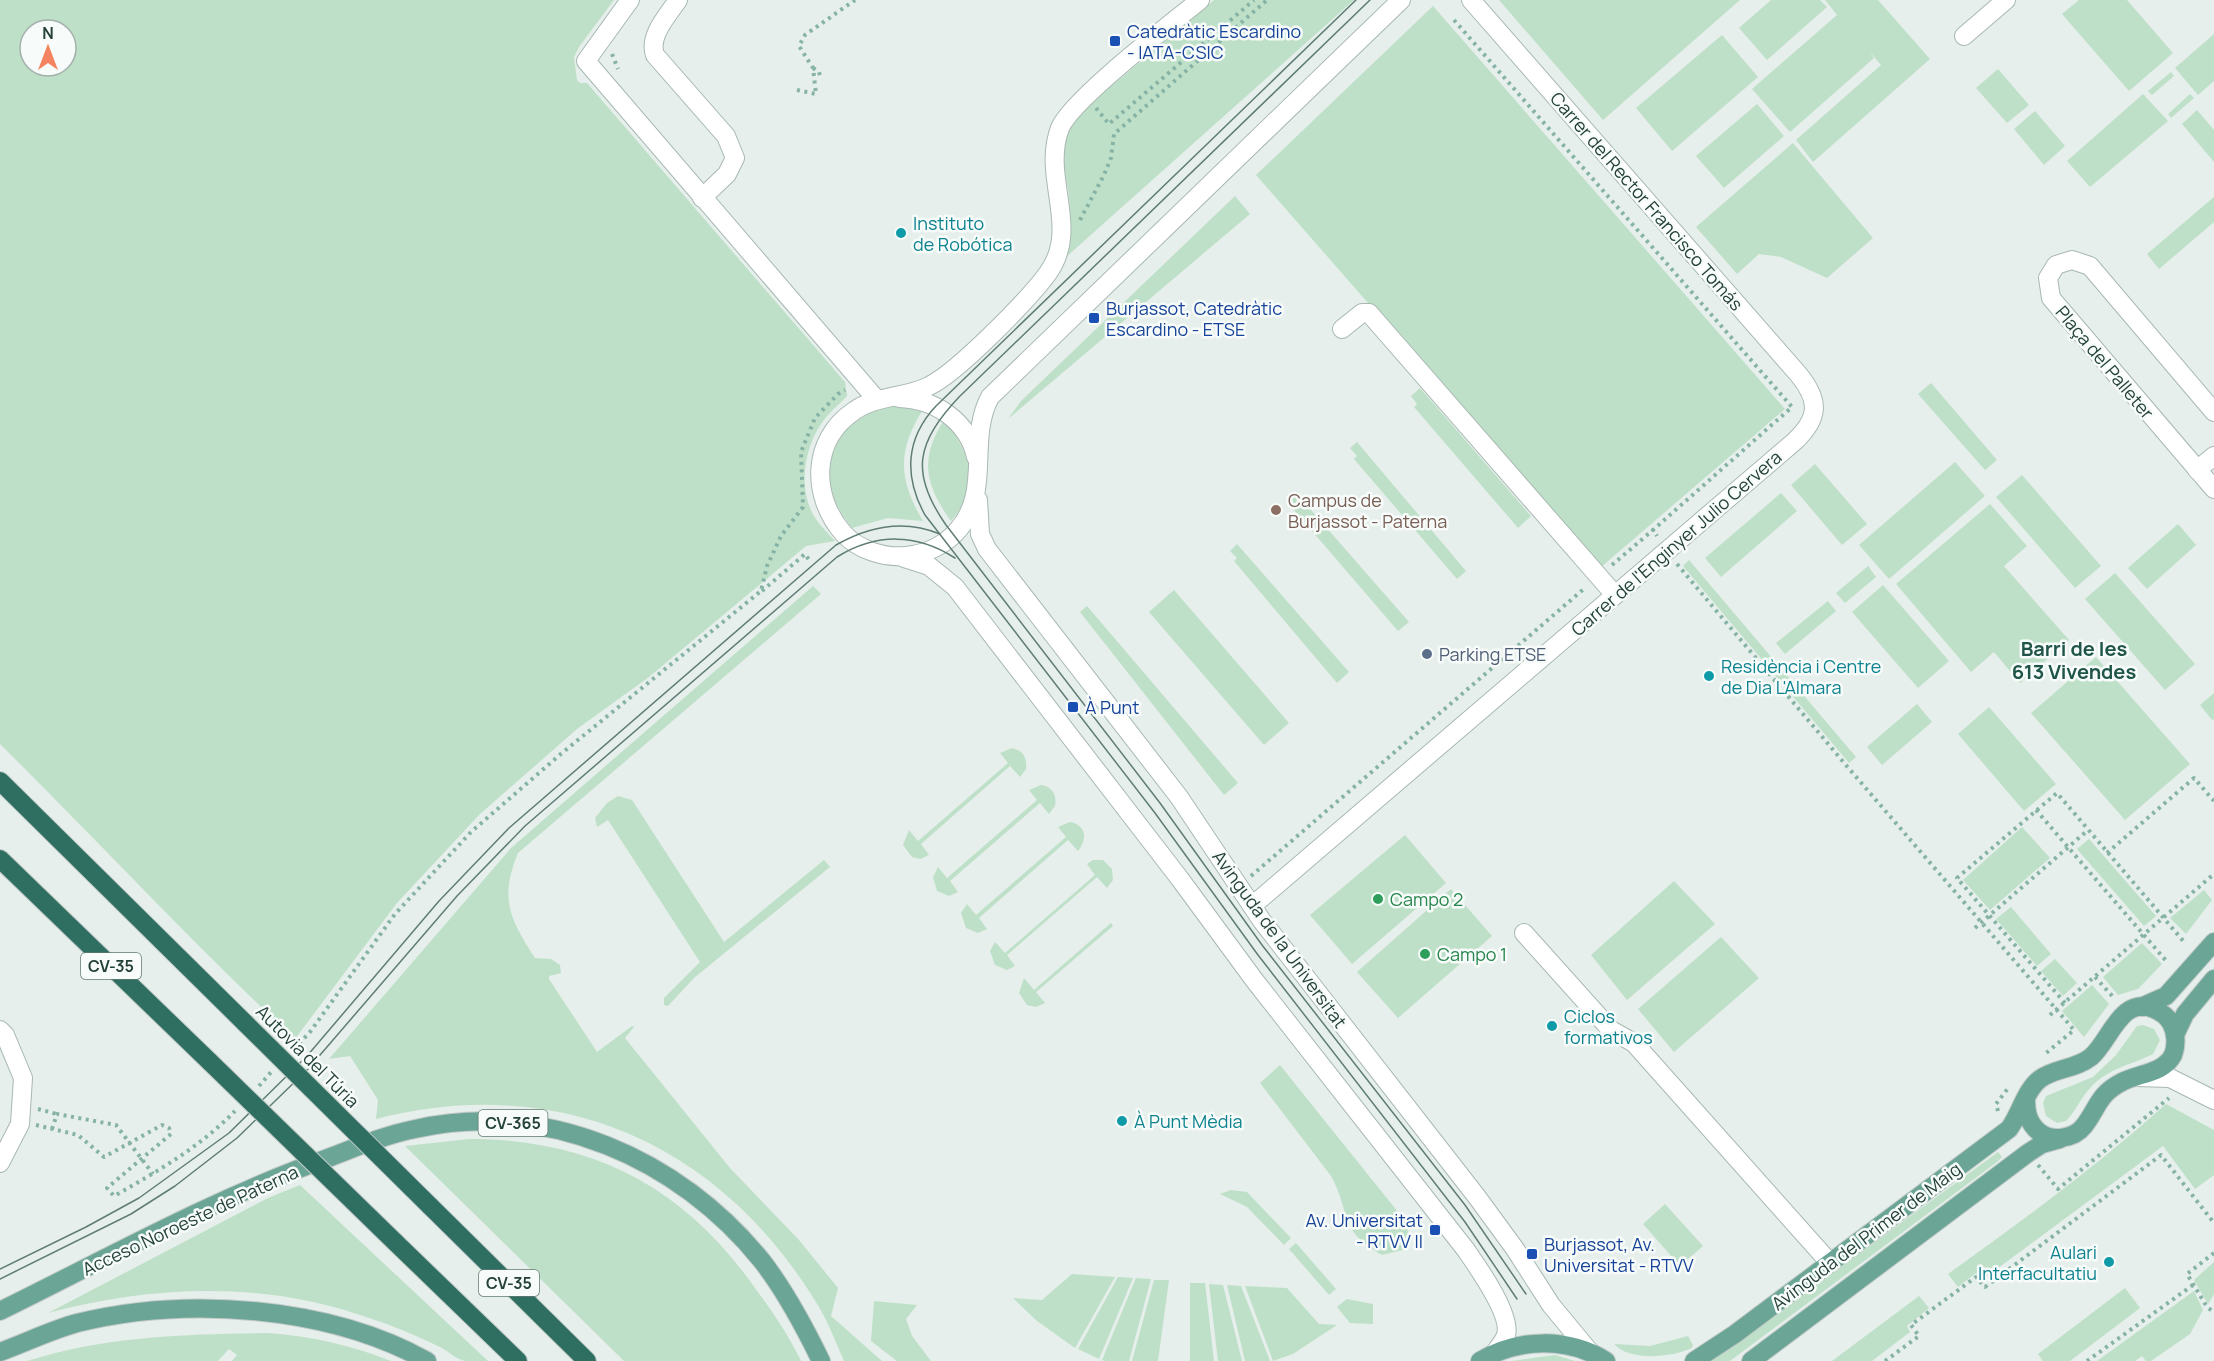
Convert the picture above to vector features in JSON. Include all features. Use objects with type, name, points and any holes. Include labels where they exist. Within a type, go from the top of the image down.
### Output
[{"type":"highway","name":"Autovia del Túria","points":[[0,781],[587,1361]]},
{"type":"highway","name":"CV-35","points":[[0,859],[518,1361]]},
{"type":"main road","points":[[2138,1007],[2154,1003],[2166,996],[2214,942]]},
{"type":"main road","points":[[2175,1040],[2185,1014],[2214,979]]},
{"type":"main road","points":[[2138,1007],[2150,1007],[2166,1016],[2175,1040]]},
{"type":"main road","name":"Avinguda del Primer de Maig","points":[[1694,1361],[2009,1129],[2032,1087],[2041,1078],[2090,1058],[2101,1047],[2120,1018],[2138,1007]]},
{"type":"main road","name":"Avinguda del Primer de Maig","points":[[1750,1361],[2028,1153],[2042,1144],[2070,1137],[2084,1126],[2093,1108],[2107,1092],[2136,1077],[2158,1070],[2167,1063],[2175,1040]]},
{"type":"main road","points":[[2026,1099],[2026,1109],[2033,1126],[2041,1134],[2061,1138]]},
{"type":"main road","name":"Acceso Noroeste de Paterna","points":[[0,1311],[231,1197],[285,1173],[391,1135],[450,1124],[528,1124],[571,1131],[618,1148],[668,1174],[715,1212],[763,1262],[786,1296],[821,1361]]},
{"type":"main road","points":[[0,1352],[76,1324],[177,1308],[295,1314],[393,1342],[427,1361]]},
{"type":"main road","points":[[1480,1361],[1496,1351],[1514,1345],[1533,1343],[1562,1345],[1589,1351],[1606,1361]]},
{"type":"street","points":[[630,0],[586,61],[702,198],[884,399],[914,398],[936,406],[948,414],[963,429],[974,446],[979,467]]},
{"type":"street","points":[[678,0],[656,35],[653,49],[655,55],[726,136],[734,149],[735,158],[727,174],[702,198]]},
{"type":"street","points":[[1200,0],[1086,97],[1061,125],[1054,148],[1053,168],[1064,227],[1061,246],[1050,271],[1029,295],[943,377],[929,386],[884,399],[854,411],[832,434],[824,448],[819,472],[821,497],[831,519],[848,538],[878,554],[900,557],[929,566],[944,575],[955,587],[1180,879],[1255,981],[1466,1250],[1486,1280],[1505,1323],[1506,1336],[1496,1351]]},
{"type":"street","points":[[900,557],[921,555],[954,535],[973,508],[978,487],[981,421],[990,397],[1401,0]]},
{"type":"street","name":"Carrer del Rector Francisco Tomás","points":[[1472,0],[1810,388],[1814,406]]},
{"type":"street","points":[[1964,36],[2006,0]]},
{"type":"street","name":"Plaça del Palleter","points":[[2214,412],[2090,266],[2072,260],[2056,265],[2048,278],[2051,298],[2214,489]]},
{"type":"street","points":[[1342,329],[1362,314],[1369,313],[1615,595]]},
{"type":"street","name":"Carrer de l'Enginyer Julio Cervera","points":[[1252,906],[1805,431],[1810,424],[1814,406]]},
{"type":"street","points":[[2197,470],[2214,456]]},
{"type":"street","name":"Avinguda de la Universitat","points":[[978,487],[978,521],[987,549],[1174,790],[1252,906],[1483,1205],[1551,1305],[1589,1351]]},
{"type":"street","points":[[1524,933],[1611,1030],[1634,1043],[1830,1263]]},
{"type":"street","points":[[0,1030],[5,1035],[23,1078],[20,1122],[0,1163]]},
{"type":"street","points":[[2175,1040],[2177,1068],[2190,1087]]},
{"type":"street","points":[[2136,1077],[2170,1078],[2214,1100]]},
{"type":"path","points":[[797,90],[816,94],[813,68],[800,46],[801,41],[805,35],[855,0]]},
{"type":"path","points":[[1094,105],[1109,124],[1254,0]]},
{"type":"path","points":[[1071,224],[1079,222],[1104,175],[1111,158],[1114,134],[1268,0]]},
{"type":"path","points":[[1239,887],[1792,407],[1454,20]]},
{"type":"path","points":[[813,68],[819,72],[821,79]]},
{"type":"path","points":[[1653,530],[1695,586],[2074,1030],[2044,1056]]},
{"type":"path","points":[[286,1058],[310,1032],[395,914],[471,832],[562,753],[805,554],[809,560]]},
{"type":"path","points":[[761,591],[767,566]]},
{"type":"path","points":[[2107,853],[2194,778],[2214,801]]},
{"type":"path","points":[[2065,1003],[1957,878],[2057,793],[2185,943]]},
{"type":"path","points":[[2036,810],[2168,963]]},
{"type":"path","points":[[1975,928],[2088,830]]},
{"type":"path","points":[[2050,1015],[2214,874]]},
{"type":"path","points":[[2095,977],[2116,1000]]},
{"type":"path","points":[[253,1092],[277,1066]]},
{"type":"path","points":[[2009,1129],[1999,1116],[1996,1104],[2013,1083]]},
{"type":"path","points":[[2028,1153],[2058,1190],[2166,1099],[2174,1099]]},
{"type":"path","points":[[20,1122],[78,1135],[104,1157],[162,1125],[169,1128],[171,1134],[107,1188],[114,1196],[177,1161],[237,1109]]},
{"type":"path","points":[[52,1129],[57,1114],[116,1125],[153,1174]]},
{"type":"path","points":[[1885,1361],[1919,1336],[1911,1325],[1976,1276],[1984,1287],[2161,1155],[2214,1223]]},
{"type":"path","points":[[2214,1253],[2187,1274],[2207,1307],[2214,1312]]},
{"type":"path","points":[[2087,1361],[2193,1285]]},
{"type":"green space","points":[[0,0],[614,0],[574,57],[577,80],[580,83],[587,83],[845,382],[847,396],[829,413],[814,436],[805,472],[806,496],[812,513],[835,541],[806,546],[649,677],[577,729],[479,815],[397,903],[295,1039],[220,967],[0,744]]},
{"type":"green space","points":[[1214,0],[1354,0],[1065,258],[1070,213],[1062,160],[1065,141],[1079,113]]},
{"type":"green space","points":[[1499,0],[1740,0],[1603,120]]},
{"type":"green space","points":[[1771,0],[1820,0],[1827,7],[1767,60],[1739,28]]},
{"type":"green space","points":[[1825,0],[1878,0],[1930,59],[1813,162],[1796,140],[1881,65],[1869,51],[1874,58],[1790,132],[1752,89],[1837,15]]},
{"type":"green space","points":[[2079,0],[2127,0],[2173,53],[2129,91],[2062,14]]},
{"type":"green space","points":[[1433,6],[1785,409],[1600,568],[1256,175]]},
{"type":"green space","points":[[2214,34],[2214,81],[2198,95],[2175,68]]},
{"type":"green space","points":[[1722,35],[1758,77],[1672,151],[1636,108]]},
{"type":"green space","points":[[1998,69],[2029,105],[2007,123],[1976,88]]},
{"type":"green space","points":[[2171,72],[2174,76],[2152,95],[2148,91]]},
{"type":"green space","points":[[2143,94],[2168,121],[2090,187],[2067,161]]},
{"type":"green space","points":[[2190,94],[2194,98],[2171,118],[2168,114]]},
{"type":"green space","points":[[1757,104],[1784,136],[1724,188],[1696,156]]},
{"type":"green space","points":[[2197,110],[2214,130],[2214,162],[2182,124]]},
{"type":"green space","points":[[2035,111],[2065,146],[2044,165],[2014,129]]},
{"type":"green space","points":[[1793,143],[1873,238],[1827,278],[1781,257],[1759,254],[1737,274],[1696,227]]},
{"type":"green space","points":[[1235,196],[1250,214],[1008,419],[1021,401]]},
{"type":"green space","points":[[2214,197],[2214,222],[2159,269],[2147,254]]},
{"type":"green space","points":[[1931,383],[1997,460],[1985,470],[1918,394]]},
{"type":"green space","points":[[1420,388],[1531,516],[1518,528],[1414,407],[1417,404],[1411,396]]},
{"type":"green space","points":[[898,404],[924,408],[909,437],[904,464],[909,492],[923,521],[888,518],[852,528],[839,508],[831,488],[830,469],[833,451],[842,435],[856,421],[875,411]]},
{"type":"green space","points":[[944,420],[961,445],[969,470],[966,495],[951,521],[935,496],[928,472],[931,447]]},
{"type":"green space","points":[[1357,442],[1466,571],[1457,579],[1354,459],[1357,456],[1350,448]]},
{"type":"green space","points":[[1955,462],[1985,496],[1889,579],[1859,545]]},
{"type":"green space","points":[[1815,464],[1867,524],[1842,545],[1791,485]]},
{"type":"green space","points":[[2022,475],[2101,566],[2075,588],[1996,497]]},
{"type":"green space","points":[[1781,493],[1797,511],[1721,577],[1705,558]]},
{"type":"green space","points":[[1297,494],[1409,622],[1398,631],[1294,510],[1297,507],[1290,499]]},
{"type":"green space","points":[[1990,504],[2027,546],[2004,566],[2069,640],[2020,683],[1994,652],[1971,672],[1896,584]]},
{"type":"green space","points":[[2178,524],[2196,545],[2147,589],[2128,568]]},
{"type":"green space","points":[[1237,544],[1349,672],[1337,683],[1234,561],[1237,558],[1230,551]]},
{"type":"green space","points":[[1689,560],[1856,757],[1849,763],[1683,566]]},
{"type":"green space","points":[[1868,566],[1876,577],[1845,603],[1836,593]]},
{"type":"green space","points":[[2115,573],[2195,664],[2165,690],[2085,599]]},
{"type":"green space","points":[[1883,585],[1949,661],[1918,688],[1852,612]]},
{"type":"green space","points":[[813,586],[821,594],[518,853],[512,869],[508,896],[519,932],[535,958],[551,959],[560,965],[561,973],[549,976],[549,979],[597,1052],[632,1026],[634,1027],[625,1038],[730,1168],[799,1240],[838,1288],[831,1316],[882,1361],[844,1361],[819,1307],[779,1250],[734,1202],[685,1163],[630,1134],[572,1115],[509,1106],[444,1107],[376,1119],[378,1100],[350,1056],[329,1059],[511,848]]},
{"type":"green space","points":[[1174,590],[1289,723],[1264,745],[1149,612]]},
{"type":"green space","points":[[1828,601],[1836,611],[1785,654],[1776,643]]},
{"type":"green space","points":[[1087,606],[1238,783],[1224,795],[1080,612]]},
{"type":"green space","points":[[2096,657],[2190,764],[2125,820],[2031,713]]},
{"type":"green space","points":[[2214,693],[2214,719],[2212,720],[2200,705]]},
{"type":"green space","points":[[1917,704],[1932,722],[1882,765],[1867,747]]},
{"type":"green space","points":[[1989,707],[2056,784],[2024,811],[1958,734]]},
{"type":"green space","points":[[1012,748],[1022,753],[1025,758],[1026,769],[1020,777],[1010,766],[921,844],[929,855],[920,859],[912,857],[903,845],[909,830],[918,841],[1008,763],[1000,753]]},
{"type":"green space","points":[[1041,785],[1049,788],[1055,795],[1055,806],[1049,814],[1040,803],[950,881],[958,892],[949,896],[937,891],[933,877],[938,867],[947,878],[1037,800],[1029,790]]},
{"type":"green space","points":[[618,796],[632,800],[724,942],[824,860],[830,867],[694,978],[668,1006],[664,1005],[664,998],[700,962],[608,820],[597,827],[595,818],[607,803]]},
{"type":"green space","points":[[1070,822],[1079,826],[1084,833],[1083,842],[1078,851],[1068,840],[979,918],[987,929],[978,933],[966,928],[961,913],[967,904],[976,915],[1066,837],[1058,827]]},
{"type":"green space","points":[[2022,827],[2050,858],[1990,910],[1963,880]]},
{"type":"green space","name":"Campo 2","points":[[1405,835],[1446,883],[1352,964],[1310,915]]},
{"type":"green space","points":[[2089,839],[2156,916],[2144,926],[2077,849]]},
{"type":"green space","points":[[1093,860],[1103,860],[1112,869],[1113,880],[1107,888],[1097,877],[1007,955],[1015,966],[1007,970],[995,965],[990,951],[995,942],[1005,953],[1095,875],[1087,864]]},
{"type":"green space","points":[[1674,881],[1715,924],[1627,1000],[1591,955]]},
{"type":"green space","name":"Campo 1","points":[[1451,889],[1492,936],[1398,1018],[1357,972]]},
{"type":"green space","points":[[2204,890],[2212,900],[2186,934],[2170,918]]},
{"type":"green space","points":[[2011,907],[2051,954],[2037,966],[1996,919]]},
{"type":"green space","points":[[1111,923],[1113,926],[1036,992],[1045,1003],[1036,1007],[1027,1005],[1019,993],[1024,978],[1034,990]]},
{"type":"green space","points":[[1721,937],[1759,978],[1674,1052],[1638,1009]]},
{"type":"green space","points":[[2142,943],[2162,964],[2138,989],[2118,995],[2103,977]]},
{"type":"green space","points":[[2055,959],[2077,983],[2063,996],[2041,971]]},
{"type":"green space","points":[[2092,985],[2109,1004],[2084,1037],[2062,1011]]},
{"type":"green space","points":[[2143,1025],[2154,1029],[2160,1040],[2153,1054],[2105,1075],[2087,1091],[2066,1121],[2057,1123],[2046,1116],[2043,1103],[2046,1096],[2093,1077],[2116,1055],[2137,1026]]},
{"type":"green space","points":[[1280,1065],[1406,1222],[1408,1232],[1403,1250],[1382,1255],[1368,1246],[1352,1229],[1331,1176],[1260,1083]]},
{"type":"green space","points":[[2166,1104],[2214,1130],[2214,1175],[2195,1189],[2163,1146],[1982,1280],[1976,1273],[1958,1287],[1948,1274],[2086,1171]]},
{"type":"green space","points":[[469,1139],[514,1141],[556,1148],[595,1160],[632,1176],[666,1196],[698,1222],[727,1253],[774,1314],[801,1361],[624,1361],[405,1146]]},
{"type":"green space","points":[[1998,1152],[2002,1157],[1997,1162],[1730,1361],[1712,1361]]},
{"type":"green space","points":[[300,1185],[488,1361],[466,1361],[456,1358],[442,1348],[376,1320],[327,1305],[288,1297],[208,1291],[167,1292],[87,1304],[48,1313],[268,1198]]},
{"type":"green space","points":[[1231,1190],[1247,1192],[1291,1238],[1284,1245],[1247,1207],[1220,1194]]},
{"type":"green space","points":[[1665,1204],[1703,1246],[1680,1266],[1643,1224]]},
{"type":"green space","points":[[1296,1243],[1336,1289],[1329,1295],[1289,1249]]},
{"type":"green space","points":[[2214,1262],[2214,1294],[2208,1304],[2194,1280]]},
{"type":"green space","points":[[1072,1274],[1115,1277],[1075,1348],[1037,1321],[1013,1298],[1042,1300]]},
{"type":"green space","points":[[1118,1277],[1133,1278],[1099,1359],[1078,1349]]},
{"type":"green space","points":[[1136,1278],[1151,1279],[1129,1361],[1102,1360]]},
{"type":"green space","points":[[1154,1280],[1169,1280],[1158,1361],[1132,1361]]},
{"type":"green space","points":[[1190,1283],[1205,1283],[1214,1361],[1190,1361]]},
{"type":"green space","points":[[1209,1284],[1223,1285],[1242,1361],[1218,1361]]},
{"type":"green space","points":[[1227,1285],[1241,1286],[1270,1361],[1245,1361]]},
{"type":"green space","points":[[1245,1286],[1287,1288],[1319,1324],[1337,1325],[1293,1354],[1273,1361]]},
{"type":"green space","points":[[2125,1288],[2140,1308],[2070,1361],[2043,1361],[2038,1354]]},
{"type":"green space","points":[[2194,1291],[2203,1310],[2190,1334],[2151,1361],[2146,1361],[2142,1356],[2135,1361],[2097,1361]]},
{"type":"green space","points":[[1919,1296],[1929,1308],[1907,1326],[1910,1332],[1872,1361],[1832,1361]]},
{"type":"green space","points":[[1347,1299],[1373,1304],[1373,1324],[1350,1323],[1337,1307]]},
{"type":"green space","points":[[874,1301],[917,1305],[906,1319],[912,1336],[931,1361],[897,1361],[871,1341]]},
{"type":"green space","points":[[268,1333],[331,1342],[391,1361],[232,1361],[237,1355],[229,1349],[218,1361],[27,1361],[116,1341],[207,1334]]},
{"type":"green space","points":[[1688,1336],[1693,1345],[1692,1348],[1662,1356],[1629,1353],[1614,1344],[1650,1346]]},
{"type":"green space","points":[[1555,1355],[1575,1361],[1511,1361]]},
{"type":"tram line","points":[[1356,0],[936,406],[918,432],[913,445],[911,473],[918,501],[925,515],[1155,813],[1258,955],[1465,1222],[1517,1299]]},
{"type":"tram line","points":[[1370,0],[959,397],[945,413],[927,443],[923,458],[923,473],[934,506],[946,525],[1160,803],[1262,945],[1465,1205],[1526,1294]]},
{"type":"tram line","points":[[0,1269],[139,1198],[229,1133],[307,1056],[439,901],[509,828],[836,545],[861,533],[887,527],[913,527],[940,534]]},
{"type":"tram line","points":[[0,1279],[131,1214],[175,1186],[237,1138],[308,1069],[457,896],[525,826],[837,557],[867,544],[896,539],[926,544],[955,558]]},
{"type":"place","name":"Catedràtic Escardino - IATA-CSIC","points":[[1115,41]]},
{"type":"place","name":"Instituto de Robótica","points":[[901,233]]},
{"type":"place","name":"Burjassot, Catedràtic Escardino - ETSE","points":[[1094,318]]},
{"type":"place","name":"Campus de Burjassot - Paterna","points":[[1276,510]]},
{"type":"place","name":"Parking ETSE","points":[[1427,654]]},
{"type":"place","name":"Residència i Centre de Dia L'Almara","points":[[1709,676]]},
{"type":"place","name":"À Punt","points":[[1073,707]]},
{"type":"place","name":"Campo 2","points":[[1378,899]]},
{"type":"place","name":"Campo 1","points":[[1425,954]]},
{"type":"place","name":"Ciclos formativos","points":[[1552,1026]]},
{"type":"place","name":"À Punt Mèdia","points":[[1122,1121]]},
{"type":"place","name":"Av. Universitat - RTVV II","points":[[1435,1230]]},
{"type":"place","name":"Burjassot, Av. Universitat - RTVV","points":[[1532,1254]]},
{"type":"place","name":"Aulari Interfacultatiu","points":[[2109,1262]]},
{"type":"district","name":"Barri de les 613 Vivendes","points":[[2074,660]]}]
